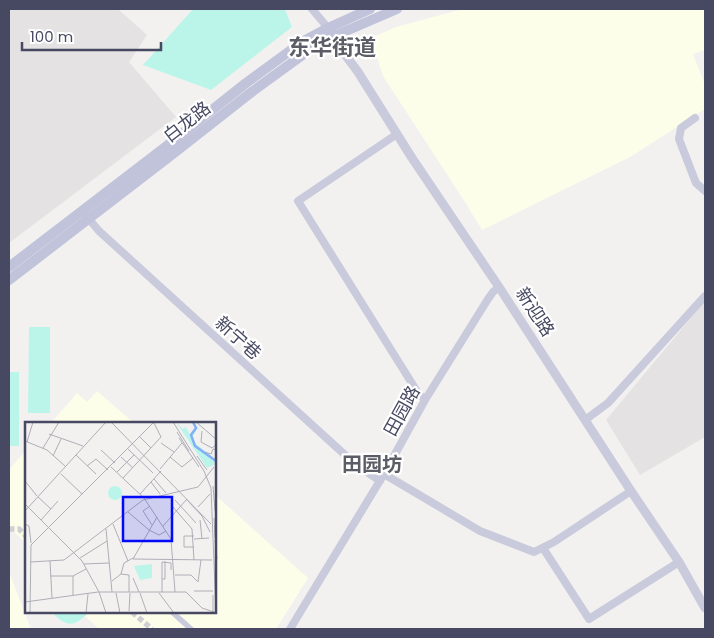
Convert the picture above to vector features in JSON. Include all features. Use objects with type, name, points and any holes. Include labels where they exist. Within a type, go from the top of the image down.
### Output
[{"type":"main road","name":"白龙路","points":[[9,267],[85,215],[308,51],[330,32],[370,9]]},
{"type":"main road","name":"白龙路","points":[[330,32],[397,9]]},
{"type":"main road","name":"白龙路","points":[[9,280],[85,215]]},
{"type":"street","points":[[312,9],[330,32]]},
{"type":"street","name":"新迎路","points":[[330,32],[679,562],[705,608]]},
{"type":"street","points":[[696,118],[682,128],[678,139],[696,183],[705,191]]},
{"type":"street","points":[[397,134],[298,201],[418,393],[425,400]]},
{"type":"street","name":"新宁巷","points":[[85,215],[99,231],[355,464],[480,531],[534,552],[543,548]]},
{"type":"street","name":"田园路","points":[[290,629],[382,477],[425,400],[488,299],[499,287]]},
{"type":"street","points":[[585,420],[608,403],[705,296]]},
{"type":"street","points":[[631,490],[543,548],[589,620],[679,562]]},
{"type":"street","points":[[173,613],[191,629]]},
{"type":"shaded area","points":[[9,9],[118,9],[147,35],[129,62],[176,117],[9,243]]},
{"type":"shaded area","points":[[463,9],[705,9],[705,50],[693,54],[705,85],[705,109],[630,157],[482,230],[383,76],[371,38],[396,27]]},
{"type":"shaded area","points":[[705,301],[705,437],[640,475],[606,420]]},
{"type":"shaded area","points":[[97,391],[133,422],[52,422],[77,393],[87,402]]},
{"type":"shaded area","points":[[25,451],[25,542],[9,527],[9,470]]},
{"type":"shaded area","points":[[216,496],[308,578],[276,629],[99,629],[84,615],[86,613],[216,613]]},
{"type":"shaded area","points":[[9,572],[31,629],[9,629]]},
{"type":"green space","points":[[193,9],[285,9],[292,27],[211,90],[143,65]]},
{"type":"green space","points":[[29,327],[50,327],[50,413],[28,413]]},
{"type":"green space","points":[[9,372],[19,372],[19,446],[9,446]]},
{"type":"green space","points":[[53,613],[88,613],[79,621],[70,624]]},
{"type":"tunnel","points":[[9,529],[19,529],[25,535]]},
{"type":"tunnel","points":[[133,613],[152,629]]},
{"type":"district","name":"东华街道","points":[[332,47]]},
{"type":"district","name":"田园坊","points":[[372,464]]}]
